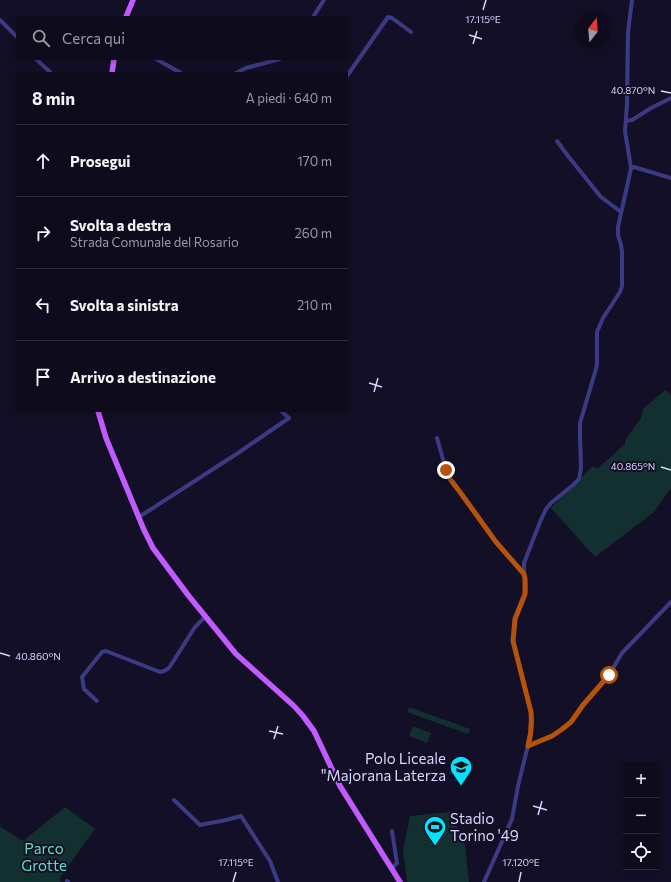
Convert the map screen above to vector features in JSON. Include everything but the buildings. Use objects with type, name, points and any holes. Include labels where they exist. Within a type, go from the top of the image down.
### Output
[{"type":"main road","points":[[126,16],[133,0]]},
{"type":"main road","points":[[112,72],[114,60]]},
{"type":"main road","points":[[98,412],[106,438],[153,548],[205,617],[236,654],[294,706],[303,716],[314,731],[340,786],[400,882]]},
{"type":"street","points":[[314,16],[324,0]]},
{"type":"street","points":[[484,882],[512,818],[525,754],[531,733],[531,712],[513,641],[515,619],[525,594],[523,569],[525,558],[546,509],[576,482],[580,474],[580,423],[596,369],[597,332],[603,318],[620,292],[622,286],[622,252],[618,235],[618,227],[631,168],[626,121],[628,32],[632,0]]},
{"type":"street","points":[[348,75],[388,18],[392,18],[412,32]]},
{"type":"street","points":[[0,20],[16,36]]},
{"type":"street","points":[[37,60],[50,72]]},
{"type":"street","points":[[158,60],[179,72]]},
{"type":"street","points":[[238,72],[253,66],[276,60]]},
{"type":"street","points":[[626,121],[632,120],[671,98]]},
{"type":"street","points":[[557,141],[601,197],[621,212]]},
{"type":"street","points":[[631,168],[634,167],[671,178]]},
{"type":"street","points":[[139,517],[289,418],[283,412]]},
{"type":"street","points":[[437,438],[450,479],[496,542],[524,574]]},
{"type":"street","points":[[528,746],[552,736],[571,722],[583,705],[609,675],[622,653],[671,602]]},
{"type":"street","points":[[97,701],[84,689],[82,677],[102,652],[106,651],[160,672],[164,671],[169,668],[195,627],[205,617]]},
{"type":"street","points":[[174,800],[200,825],[241,816],[270,861],[278,882]]},
{"type":"street","points":[[392,831],[397,863],[392,868]]},
{"type":"green space","points":[[665,390],[671,395],[671,488],[654,512],[595,557],[551,508],[593,466],[597,469],[625,444],[625,440],[641,418],[643,409]]},
{"type":"green space","points":[[409,707],[470,729],[468,734],[407,712]]},
{"type":"green space","points":[[413,726],[431,733],[427,743],[409,736]]},
{"type":"green space","name":"Parco Grotte","points":[[65,807],[95,829],[59,879],[61,881],[0,882],[0,828],[1,827],[23,841]]},
{"type":"green space","name":"Stadio Torino '49","points":[[450,812],[465,844],[469,882],[407,882],[403,850],[410,816]]},
{"type":"place","name":"Polo Liceale \"Majorana Laterza","points":[[461,786]]},
{"type":"place","name":"Stadio Torino '49","points":[[435,846]]},
{"type":"route","points":[[446,470],[450,479],[496,542],[524,574],[526,590],[515,619],[513,627],[513,641],[531,712],[531,733],[528,746],[552,736],[571,722],[583,705],[609,675]]}]
